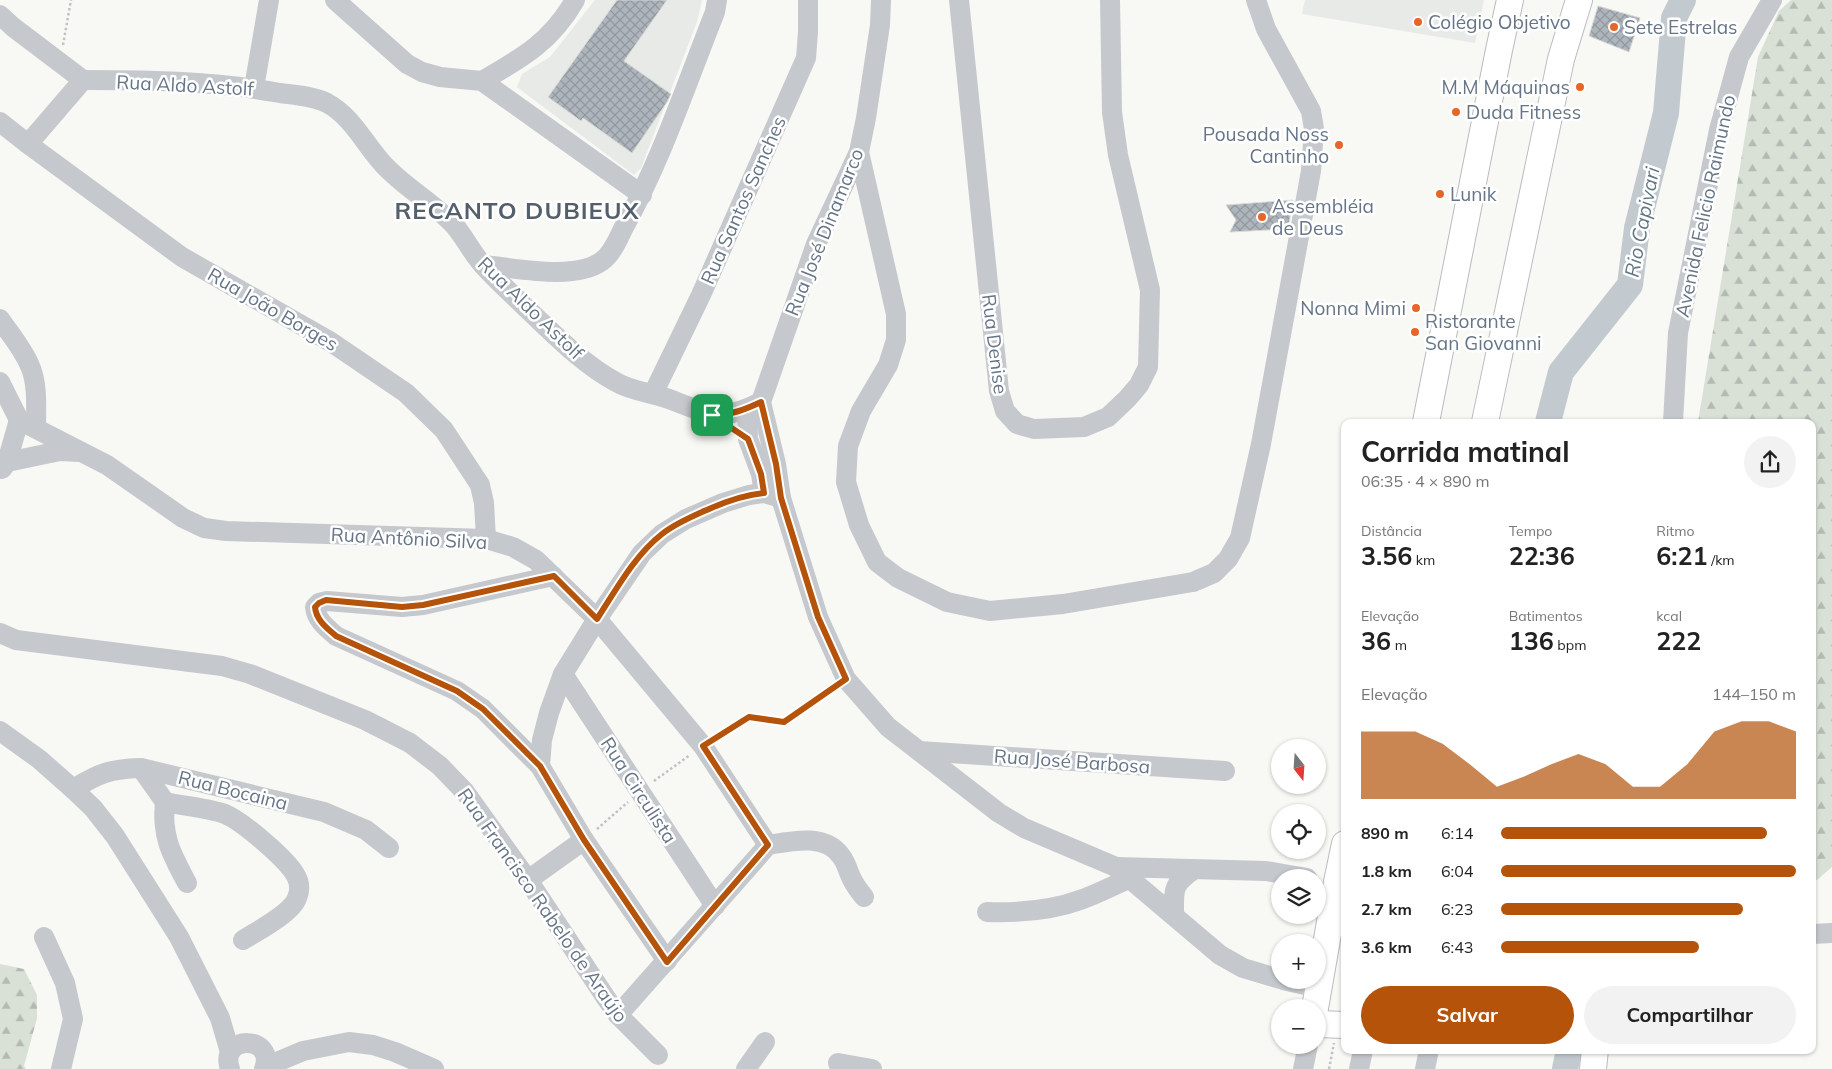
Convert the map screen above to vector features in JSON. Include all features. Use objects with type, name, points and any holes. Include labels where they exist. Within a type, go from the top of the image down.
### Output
[{"type":"main road","points":[[1427,419],[1509,1]]},
{"type":"main road","points":[[1486,419],[1561,59],[1577,2]]},
{"type":"main road","points":[[1316,998],[1333,882],[1341,857]]},
{"type":"street","points":[[254,88],[269,0]]},
{"type":"street","points":[[335,0],[407,64],[422,72],[440,77],[482,81],[642,195]]},
{"type":"street","points":[[482,81],[524,57],[548,37],[566,17],[575,0]]},
{"type":"street","points":[[483,265],[566,273],[603,261],[611,251],[642,195],[715,12],[717,0]]},
{"type":"street","name":"Rua Santos Sanches","points":[[653,394],[701,295],[806,58],[808,0]]},
{"type":"street","name":"Rua José Dinamarco","points":[[754,405],[813,252],[859,152],[866,118],[882,0]]},
{"type":"street","name":"Rua Denise","points":[[959,0],[999,392],[1005,410],[1017,424],[1034,429],[1084,427],[1108,417],[1139,385],[1148,367],[1150,290],[1118,155],[1112,112],[1110,0]]},
{"type":"street","points":[[859,152],[896,314],[896,340],[888,366],[861,411],[848,446],[846,482],[859,525],[877,562],[898,578],[947,602],[990,611],[1063,604],[1193,582],[1214,572],[1228,559],[1240,538],[1261,444],[1311,171],[1314,129],[1311,111],[1266,30],[1256,0]]},
{"type":"street","name":"Avenida Felicio Raimundo","points":[[1673,419],[1678,333],[1719,130],[1739,57],[1772,0]]},
{"type":"street","points":[[0,15],[83,80],[28,144]]},
{"type":"street","name":"Rua Aldo Astolf","points":[[83,80],[155,80],[254,88],[308,97],[327,103],[342,113],[355,127],[384,165],[402,182],[440,211],[456,227],[483,265],[570,350],[616,382],[631,389],[653,394],[712,415],[726,415],[754,405]]},
{"type":"street","name":"Rua João Borges","points":[[0,122],[182,257],[331,342],[406,393],[444,430],[480,485],[484,503],[486,539]]},
{"type":"street","points":[[0,319],[20,347],[30,367],[35,388],[28,424],[4,467]]},
{"type":"street","points":[[0,382],[28,424]]},
{"type":"street","points":[[754,405],[748,439],[818,617],[846,679],[888,728],[999,813],[1024,828],[1123,872],[1220,955],[1243,968],[1271,977]]},
{"type":"street","points":[[754,405],[776,464],[772,496]]},
{"type":"street","points":[[712,415],[748,439]]},
{"type":"street","name":"Rua Antônio Silva","points":[[28,424],[107,465],[183,518],[204,528],[226,531],[486,539],[512,547],[536,560],[597,619],[703,746],[768,845]]},
{"type":"street","name":"Rua Antônio Silva","points":[[4,467],[60,451],[80,452]]},
{"type":"street","points":[[540,766],[542,740],[549,713],[563,674],[597,619],[638,559],[662,534],[686,519],[723,503],[749,495],[772,496]]},
{"type":"street","points":[[554,576],[423,605],[402,607],[326,600],[315,607],[316,614],[320,621],[336,636],[457,691],[483,709],[540,766],[584,840],[667,962]]},
{"type":"street","name":"Rua Francisco Rabelo de Araújo","points":[[0,633],[16,640],[222,666],[250,674],[365,720],[410,743],[440,766],[465,792],[528,880],[618,1015],[658,1056]]},
{"type":"street","name":"Rua Circulista","points":[[563,674],[715,906]]},
{"type":"street","points":[[0,731],[39,759],[73,789],[93,808],[115,836],[179,937],[244,1061],[349,1042],[373,1045],[425,1064]]},
{"type":"street","name":"Rua José Barbosa","points":[[919,752],[1225,771]]},
{"type":"street","points":[[141,768],[165,802],[163,818],[170,853],[187,884]]},
{"type":"street","name":"Rua Bocaina","points":[[73,789],[96,775],[116,769],[141,768],[324,812],[366,830],[389,848]]},
{"type":"street","points":[[165,802],[223,814],[241,822],[292,868],[300,888],[296,900],[276,920],[243,940]]},
{"type":"street","points":[[528,880],[584,840]]},
{"type":"street","points":[[618,1015],[667,962],[768,845],[810,840],[828,844],[843,858],[852,880],[864,897]]},
{"type":"street","points":[[1174,914],[1176,887],[1180,880],[1192,870]]},
{"type":"street","points":[[988,912],[1020,913],[1052,908],[1080,900],[1123,872],[1192,870],[1271,872]]},
{"type":"street","points":[[1816,934],[1832,933]]},
{"type":"street","points":[[44,937],[66,983],[73,1019],[61,1069]]},
{"type":"street","points":[[1299,989],[1316,998]]},
{"type":"street","points":[[746,1069],[766,1042]]},
{"type":"street","points":[[1303,1069],[1306,1054]]},
{"type":"street","points":[[1359,1069],[1362,1054]]},
{"type":"street","points":[[1425,1069],[1428,1054]]},
{"type":"street","points":[[838,1063],[872,1069]]},
{"type":"path","points":[[60,63],[71,0]]},
{"type":"path","points":[[703,746],[749,717],[784,722],[846,679]]},
{"type":"path","points":[[1329,1069],[1333,1025]]},
{"type":"shaded area","points":[[595,0],[702,0],[697,22],[641,168],[634,175],[517,87],[522,74],[550,57]]},
{"type":"shaded area","name":"Colégio Objetivo","points":[[1305,0],[1484,0],[1475,43],[1302,14]]},
{"type":"green space","points":[[1791,0],[1832,0],[1832,867],[1817,880],[1816,419],[1698,419],[1758,57],[1779,11]]},
{"type":"green space","points":[[0,964],[24,969],[37,995],[37,1018],[24,1066],[26,1069],[0,1069]]},
{"type":"building","points":[[617,0],[667,0],[624,61],[671,94],[632,153],[583,118],[581,121],[548,97]]},
{"type":"building","name":"Sete Estrelas","points":[[1598,6],[1640,18],[1629,52],[1589,36]]},
{"type":"building","name":"Assembléia de Deus","points":[[1293,200],[1288,229],[1230,232],[1236,220],[1226,205]]},
{"type":"waterway","name":"Rio Capivari","points":[[1549,419],[1561,372],[1630,285],[1637,228],[1666,113],[1674,18],[1683,0]]},
{"type":"waterway","name":"Rio Capivari","points":[[1565,1069],[1568,1054]]},
{"type":"place","name":"Colégio Objetivo","points":[[1418,22]]},
{"type":"place","name":"Sete Estrelas","points":[[1614,27]]},
{"type":"place","name":"M.M Máquinas","points":[[1580,87]]},
{"type":"place","name":"Duda Fitness","points":[[1456,112]]},
{"type":"place","name":"Pousada Noss Cantinho","points":[[1339,145]]},
{"type":"place","name":"Lunik","points":[[1440,194]]},
{"type":"place","name":"Assembléia de Deus","points":[[1262,217]]},
{"type":"place","name":"Nonna Mimi","points":[[1416,308]]},
{"type":"place","name":"Ristorante San Giovanni","points":[[1415,332]]},
{"type":"district","name":"RECANTO DUBIEUX","points":[[517,211]]},
{"type":"route","points":[[761,402],[776,464],[781,498],[818,617],[846,679],[784,722],[749,717],[703,746],[768,845],[667,962],[584,840],[540,766],[483,709],[457,691],[336,636],[320,621],[315,607],[326,600],[402,607],[423,605],[554,576],[597,619],[642,554],[662,534],[686,519],[723,503],[749,495],[764,493],[761,474],[748,439],[712,415],[738,413],[761,402]]}]
